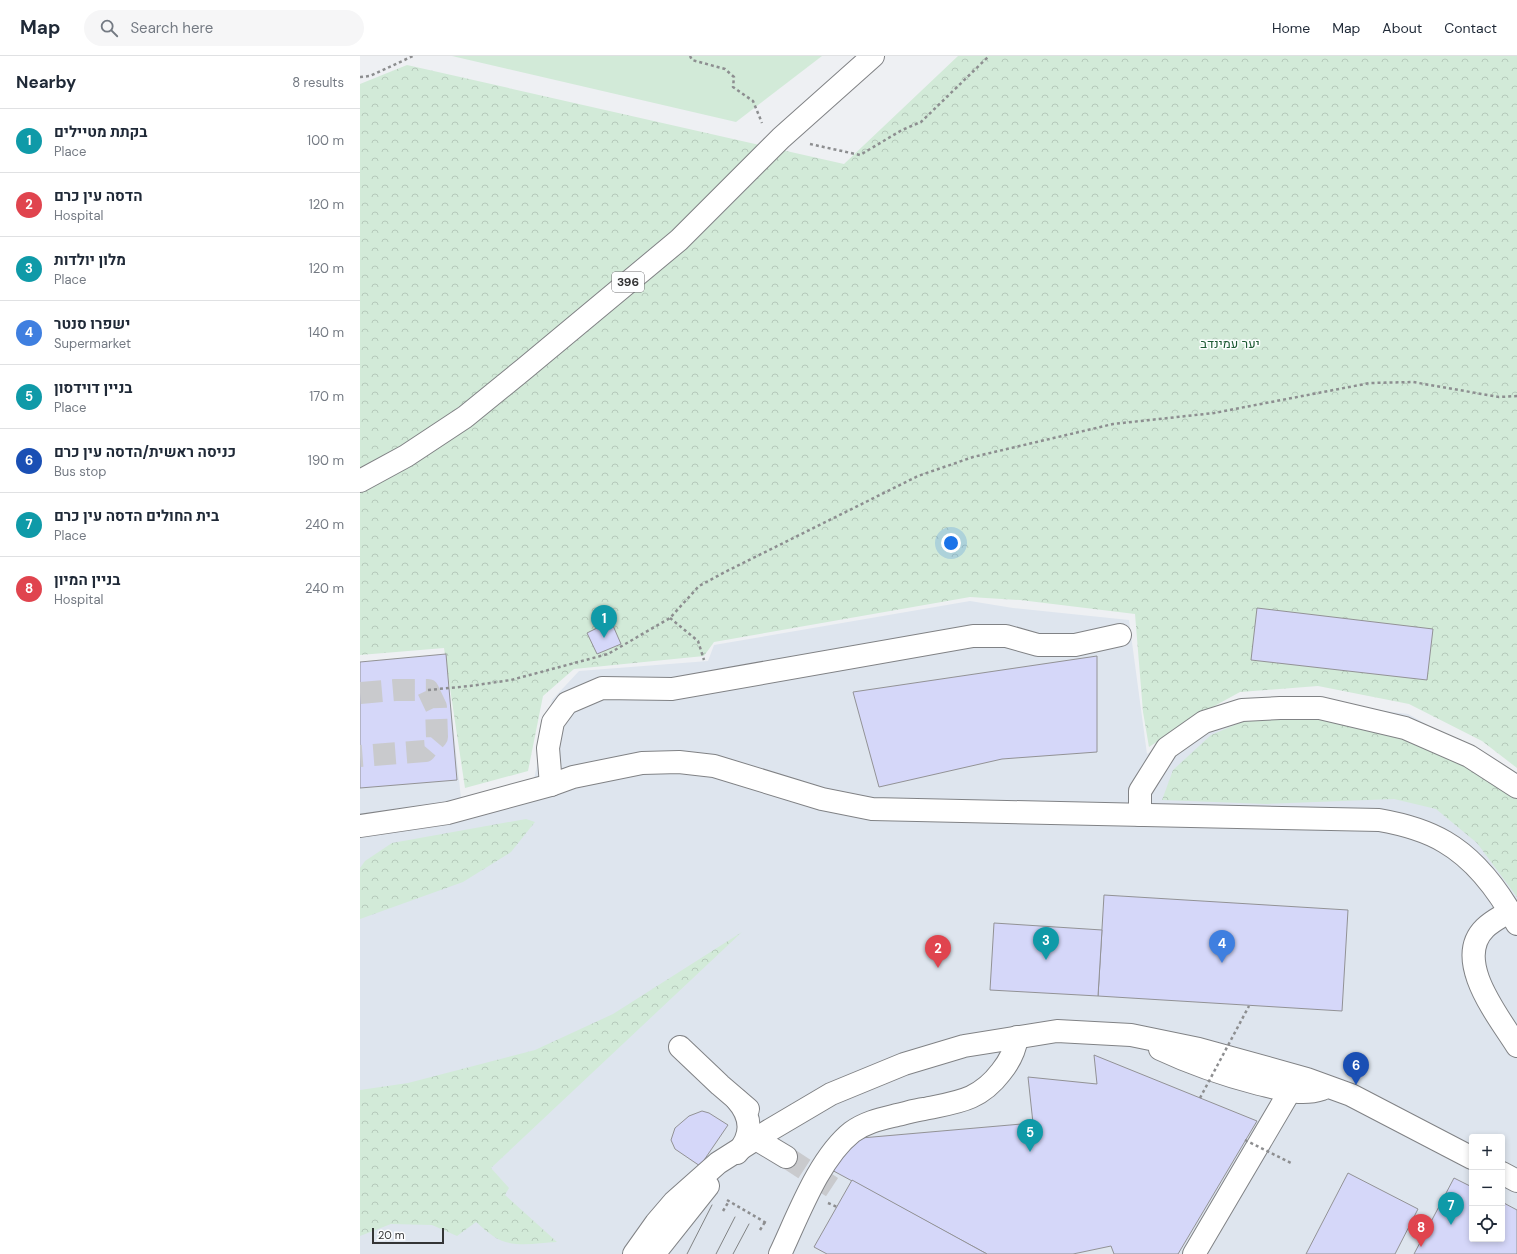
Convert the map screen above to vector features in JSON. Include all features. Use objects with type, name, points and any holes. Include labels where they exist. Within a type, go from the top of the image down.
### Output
[{"type":"street","name":"396","points":[[360,481],[406,456],[465,417],[679,240],[781,138],[873,56]]},
{"type":"street","points":[[551,785],[548,748],[553,722],[567,703],[602,688],[672,689],[973,636],[1006,636],[1038,645],[1075,645],[1120,635]]},
{"type":"street","points":[[1140,815],[1140,791],[1167,748],[1204,722],[1242,710],[1320,708],[1405,728],[1469,756],[1517,787]]},
{"type":"street","points":[[360,826],[448,813],[573,778],[642,763],[680,762],[714,766],[822,799],[872,809],[1371,820],[1399,824],[1424,832],[1445,842],[1466,857],[1484,876],[1514,918],[1483,930],[1474,945],[1473,966],[1479,984],[1517,1046]]},
{"type":"street","points":[[634,1254],[656,1223],[674,1202],[718,1163],[832,1094],[904,1064],[964,1046],[1057,1031],[1131,1035],[1199,1049],[1329,1087],[1352,1095],[1469,1156]]},
{"type":"street","points":[[1131,1035],[1187,1062],[1230,1076],[1290,1092],[1306,1092],[1329,1087]]},
{"type":"street","points":[[784,1245],[809,1192],[838,1144],[854,1131],[874,1120],[962,1101],[980,1092],[990,1086],[1011,1059],[1017,1037]]},
{"type":"street","points":[[680,1047],[753,1113],[763,1116],[776,1117],[795,1116]]},
{"type":"street","points":[[1194,1254],[1290,1092]]},
{"type":"street","points":[[654,1254],[687,1211],[750,1143],[746,1112],[737,1100]]},
{"type":"street","points":[[750,1143],[786,1157]]},
{"type":"street","points":[[1505,1175],[1517,1181]]},
{"type":"path","points":[[360,77],[370,76],[413,56]]},
{"type":"path","points":[[690,56],[692,60],[725,69],[734,76],[733,88],[753,101],[761,122],[781,138],[860,155],[902,130],[921,122],[989,56]]},
{"type":"path","points":[[428,690],[511,680],[608,654],[670,618],[699,586],[724,572],[918,476],[973,457],[1113,424],[1214,413],[1370,383],[1414,382],[1499,397],[1517,396]]},
{"type":"path","points":[[670,618],[698,641],[711,682]]},
{"type":"path","points":[[1200,1098],[1249,1006]]},
{"type":"path","points":[[1245,1140],[1291,1163]]},
{"type":"path","points":[[722,1198],[765,1222],[784,1245]]},
{"type":"path","points":[[724,1211],[729,1201]]},
{"type":"path","points":[[760,1230],[765,1222]]},
{"type":"shaded area","points":[[970,601],[1013,608],[1129,620],[1147,754],[1220,706],[1352,707],[1408,714],[1469,748],[1517,779],[1517,1254],[360,1254],[360,665],[446,661],[461,798],[534,779],[552,700],[579,671],[708,661],[714,645]]},
{"type":"green space","points":[[452,56],[822,56],[736,122]]},
{"type":"green space","name":"יער עמינדב","points":[[958,56],[1517,56],[1517,768],[1482,741],[1409,704],[1318,686],[1240,692],[1198,715],[1149,747],[1143,712],[1135,614],[1020,600],[970,597],[714,642],[704,656],[574,669],[543,696],[528,771],[465,788],[444,648],[360,655],[360,84],[407,65],[844,164]]},
{"type":"green space","points":[[1322,716],[1373,727],[1474,765],[1517,796],[1517,897],[1477,843],[1436,809],[1394,799],[1266,804],[1162,800],[1173,770],[1211,735],[1244,721]]},
{"type":"green space","points":[[526,819],[535,822],[511,852],[463,882],[360,919],[360,868],[365,861],[392,843]]},
{"type":"green space","points":[[742,932],[491,1168],[509,1188],[505,1195],[557,1242],[524,1244],[508,1243],[493,1236],[476,1222],[457,1236],[432,1225],[391,1224],[360,1236],[360,1090],[408,1083],[535,1050],[613,1014]]},
{"type":"building","points":[[1257,608],[1433,629],[1427,680],[1251,660]]},
{"type":"building","points":[[611,621],[621,644],[597,654],[587,633]]},
{"type":"building","points":[[446,654],[457,780],[360,788],[360,662]]},
{"type":"building","points":[[1097,656],[1097,752],[1002,759],[879,787],[853,692]]},
{"type":"building","points":[[1104,895],[1348,910],[1342,1011],[1098,996]]},
{"type":"building","points":[[994,923],[1102,930],[1098,996],[990,990]]},
{"type":"building","points":[[1094,1055],[1257,1121],[1178,1254],[1114,1254],[1111,1246],[1073,1254],[987,1254],[817,1162],[827,1141],[1033,1123],[1028,1077],[1097,1084]]},
{"type":"building","points":[[702,1111],[709,1113],[728,1125],[700,1166],[675,1149],[671,1140],[675,1128],[689,1116]]},
{"type":"building","points":[[1348,1173],[1418,1209],[1395,1254],[1306,1254]]},
{"type":"building","points":[[1454,1178],[1469,1186],[1469,1242],[1505,1242],[1505,1204],[1517,1210],[1517,1254],[1414,1254]]},
{"type":"building","points":[[852,1180],[987,1254],[827,1254],[814,1247]]},
{"type":"tunnel","points":[[360,693],[395,690],[428,690],[436,707],[437,737],[425,751],[360,756]]},
{"type":"tunnel","points":[[786,1157],[841,1193]]},
{"type":"tram line","points":[[687,1254],[712,1205]]},
{"type":"tram line","points":[[716,1254],[735,1217]]},
{"type":"tram line","points":[[733,1254],[749,1224]]},
{"type":"place","name":"בקתת מטיילים","points":[[604,638]]},
{"type":"place","name":"מלון יולדות","points":[[1046,960]]},
{"type":"place","name":"ישפרו סנטר","points":[[1222,963]]},
{"type":"place","name":"הדסה עין כרם","points":[[938,968]]},
{"type":"place","name":"כניסה ראשית/הדסה עין כרם","points":[[1356,1085]]},
{"type":"place","name":"בניין דוידסון","points":[[1030,1152]]},
{"type":"place","name":"בית החולים הדסה עין כרם","points":[[1451,1225]]},
{"type":"place","name":"בניין המיון","points":[[1421,1247]]}]
